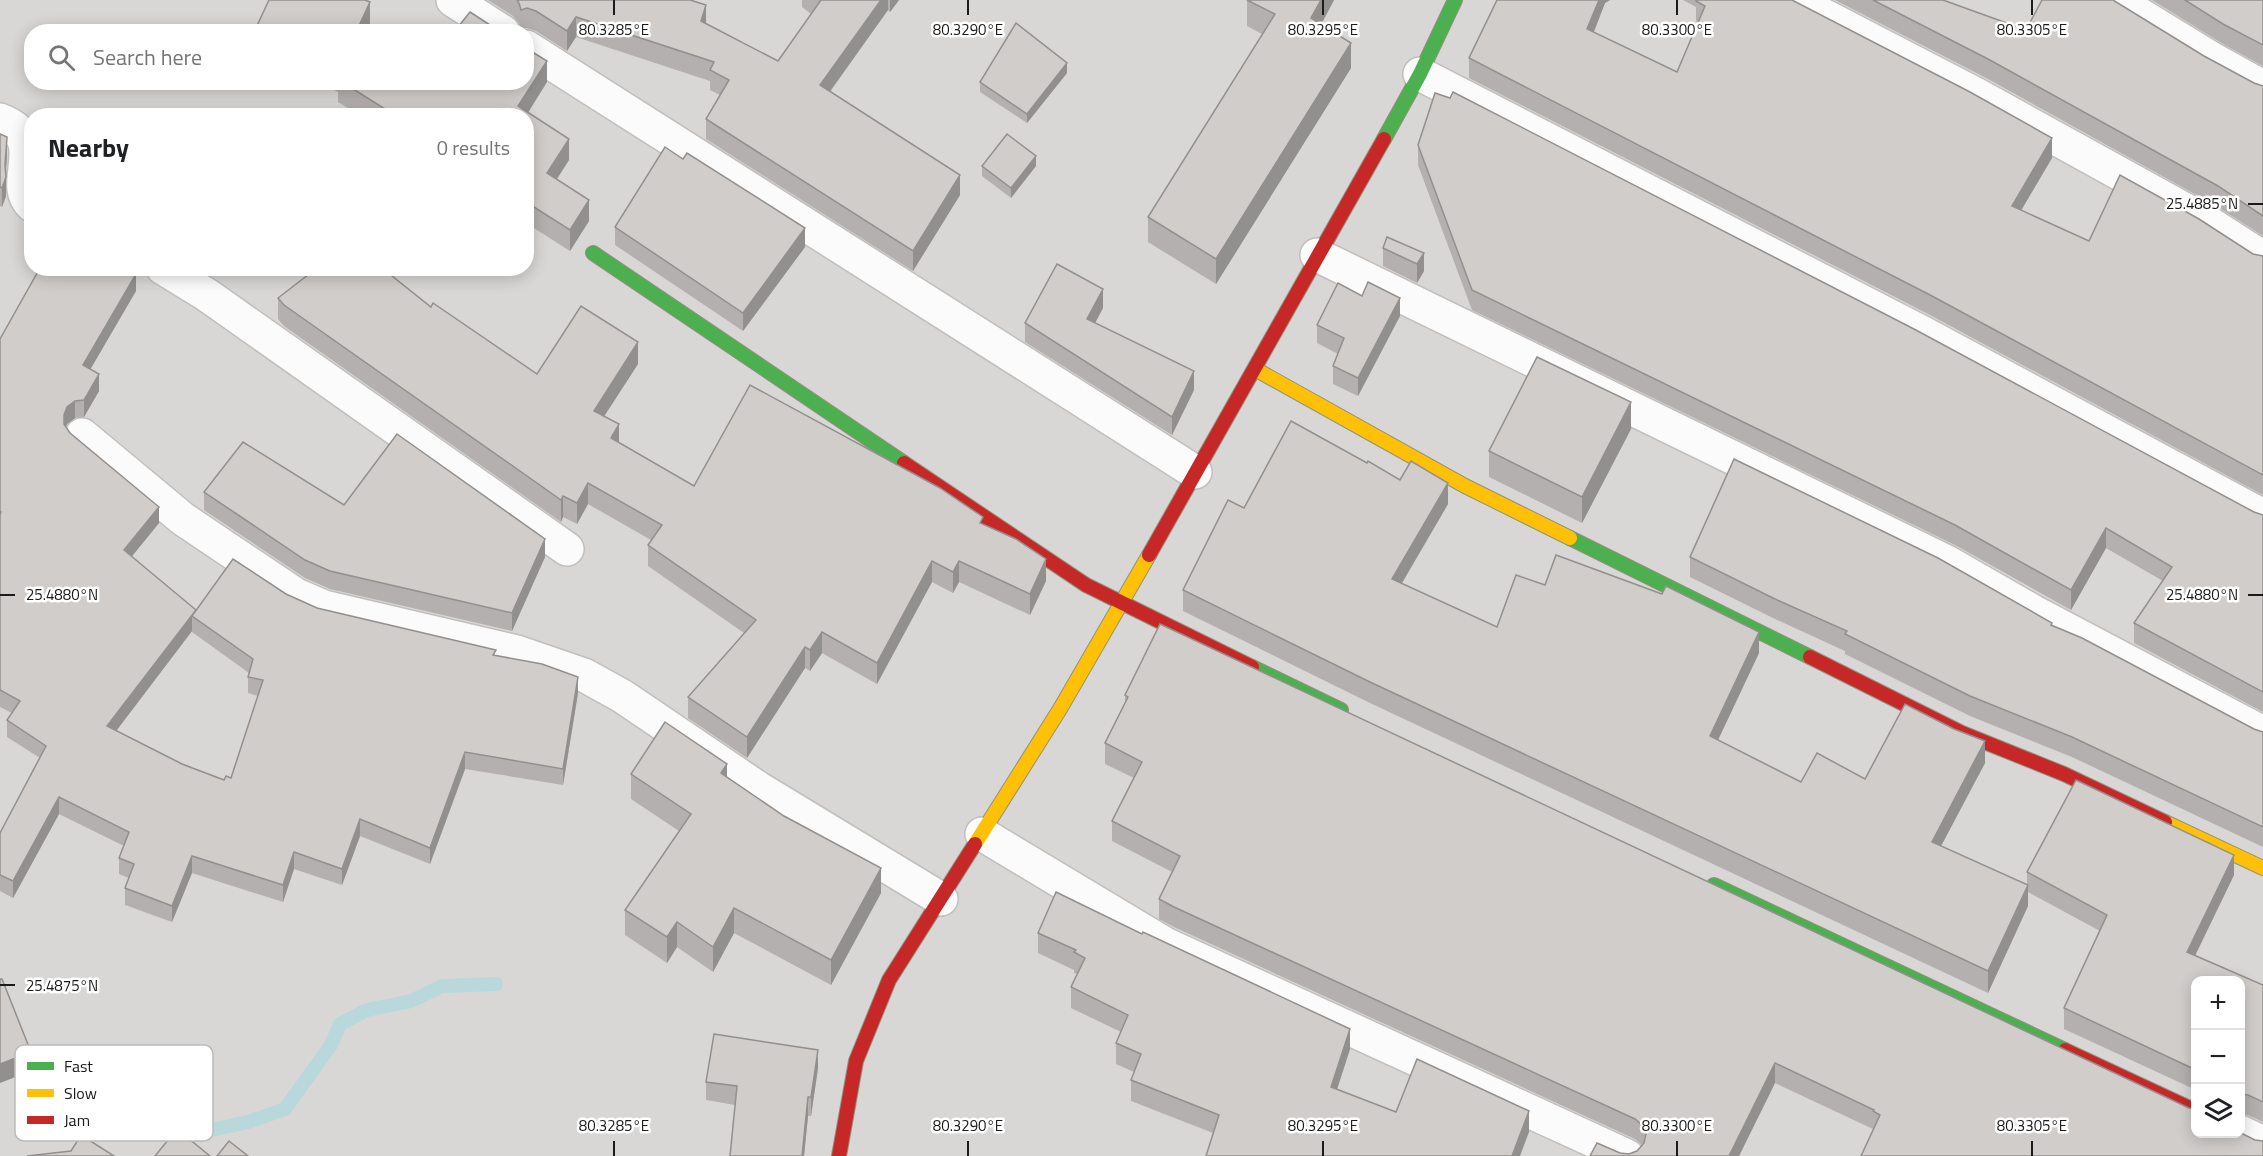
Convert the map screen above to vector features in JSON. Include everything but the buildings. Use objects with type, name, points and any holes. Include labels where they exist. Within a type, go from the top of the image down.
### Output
[{"type":"street","points":[[453,0],[490,24]]},
{"type":"street","points":[[839,1156],[856,1061],[889,980],[1060,709],[1255,369],[1420,74],[1455,0]]},
{"type":"street","points":[[1794,0],[2042,131],[2209,223],[2263,258]]},
{"type":"street","points":[[2116,0],[2263,87]]},
{"type":"street","points":[[534,52],[1195,472]]},
{"type":"street","points":[[1420,74],[1923,333],[2263,516]]},
{"type":"street","points":[[0,120],[10,124],[21,134],[24,141]]},
{"type":"street","points":[[24,170],[24,186]]},
{"type":"street","points":[[593,253],[1086,585],[1352,715]]},
{"type":"street","points":[[1317,255],[1947,562],[2034,612],[2263,733]]},
{"type":"street","points":[[176,276],[207,295],[567,549]]},
{"type":"street","points":[[1255,369],[1465,486],[1952,728],[2064,774],[2263,868]]},
{"type":"street","points":[[82,435],[183,519],[296,595],[343,611],[517,652],[584,675],[630,700],[758,788],[941,899]]},
{"type":"street","points":[[982,834],[1165,944],[1627,1156]]},
{"type":"street","points":[[1705,881],[2191,1109]]},
{"type":"street","points":[[2245,1134],[2263,1143]]},
{"type":"shaded area","points":[[0,0],[2263,0],[2263,1156],[0,1156]]},
{"type":"waterway","points":[[213,1130],[248,1122],[285,1109],[331,1045],[340,1024],[367,1010],[411,1001],[442,986],[496,984]]},
{"type":"traffic: fast","points":[[1384,139],[1420,74],[1455,0]]},
{"type":"traffic: fast","points":[[593,253],[904,463]]},
{"type":"traffic: fast","points":[[1570,538],[1810,657]]},
{"type":"traffic: fast","points":[[1252,667],[1341,710]]},
{"type":"traffic: fast","points":[[1714,885],[2065,1050]]},
{"type":"traffic: slow","points":[[1255,369],[1465,486],[1570,538]]},
{"type":"traffic: slow","points":[[975,844],[1060,709],[1149,555]]},
{"type":"traffic: slow","points":[[2165,822],[2263,868]]},
{"type":"traffic: jam","points":[[1149,555],[1384,139]]},
{"type":"traffic: jam","points":[[904,463],[1086,585],[1252,667]]},
{"type":"traffic: jam","points":[[1810,657],[1962,733],[2064,774],[2165,822]]},
{"type":"traffic: jam","points":[[839,1156],[856,1061],[889,980],[975,844]]},
{"type":"traffic: jam","points":[[2065,1050],[2191,1109]]}]
